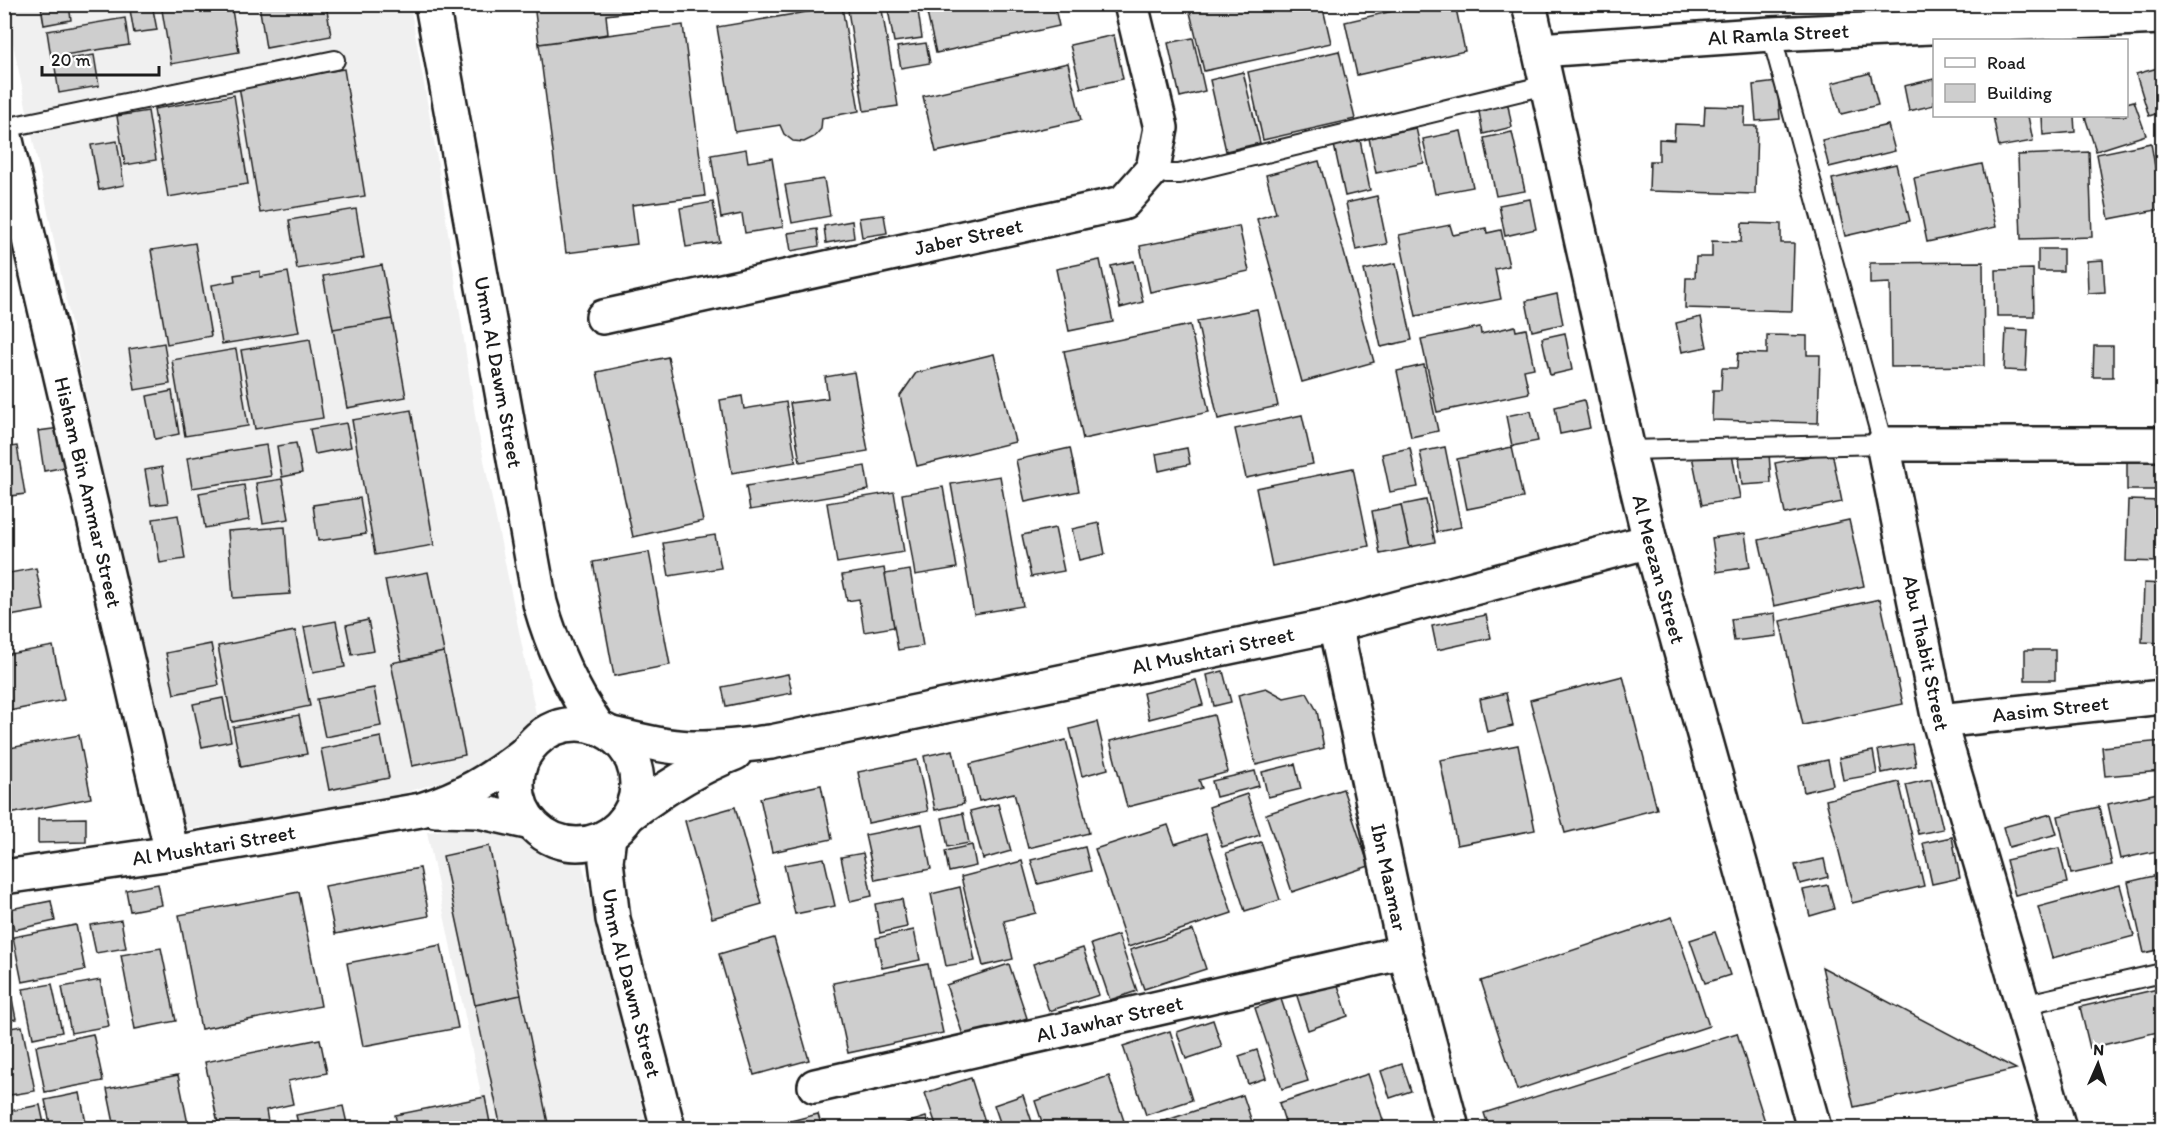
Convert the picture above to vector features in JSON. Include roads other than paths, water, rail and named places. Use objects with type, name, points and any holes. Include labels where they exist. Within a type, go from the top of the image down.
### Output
[{"type":"street","name":"Umm Al Dawm Street","points":[[432,4],[540,603],[549,637],[562,668],[578,698],[604,730]]},
{"type":"street","points":[[1131,4],[1161,128],[1153,169]]},
{"type":"street","name":"Al Meezan Street","points":[[1529,4],[1650,541],[1814,1128]]},
{"type":"street","name":"Al Ramla Street","points":[[1539,50],[1771,34],[2163,17]]},
{"type":"street","name":"Hisham Bin Ammar Street","points":[[4,130],[9,175],[172,853]]},
{"type":"street","name":"Jaber Street","points":[[603,317],[1123,203],[1153,169]]},
{"type":"street","points":[[1883,444],[2163,444]]},
{"type":"street","name":"Abu Thabit Street","points":[[1883,444],[1939,721],[2059,1128]]},
{"type":"street","name":"Al Mushtari Street","points":[[604,730],[651,743],[691,748],[731,747],[771,742],[1335,625],[1650,541]]},
{"type":"street","name":"Ibn Maamar","points":[[1335,625],[1405,952],[1452,1128]]},
{"type":"street","name":"Aasim Street","points":[[1939,721],[2163,697]]},
{"type":"street","points":[[580,723],[604,730],[625,746],[634,761],[638,779],[637,797],[620,825],[594,842],[577,844],[560,842],[544,835],[531,823],[521,808],[517,789],[518,771],[524,754],[534,741],[548,730],[563,725],[580,723]]},
{"type":"street","name":"Al Mushtari Street","points":[[620,825],[662,790],[696,770],[733,754],[771,742]]},
{"type":"street","name":"Al Mushtari Street","points":[[4,877],[172,853],[421,810],[452,800],[477,787],[524,754]]},
{"type":"street","name":"Al Mushtari Street","points":[[421,810],[478,811],[531,823]]},
{"type":"street","name":"Umm Al Dawm Street","points":[[620,825],[606,861],[613,919],[668,1128]]},
{"type":"street","name":"Al Jawhar Street","points":[[814,1086],[1405,952]]},
{"type":"lane","points":[[1628,450],[1883,444],[1771,34]]},
{"type":"lane","points":[[4,130],[335,60]]},
{"type":"lane","points":[[1153,169],[1167,174],[1179,174],[1546,85]]},
{"type":"lane","points":[[2023,1005],[2163,973]]}]
